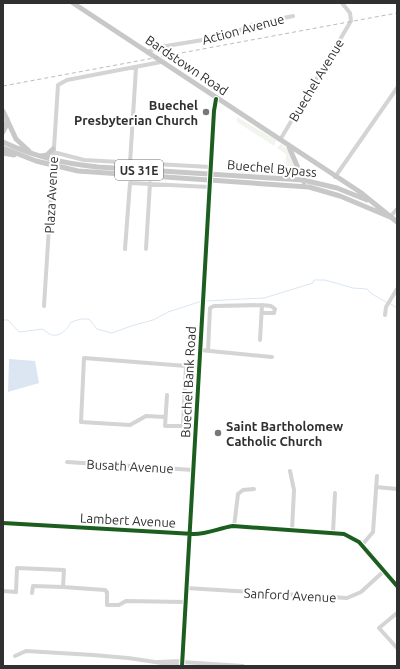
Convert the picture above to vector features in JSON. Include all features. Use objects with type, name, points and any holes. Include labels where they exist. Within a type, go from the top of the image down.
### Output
[{"type":"main road","name":"Bardstown Road","points":[[73,3],[336,177],[379,207],[397,222]]},
{"type":"main road","points":[[3,111],[16,139],[35,155],[47,155],[53,150]]},
{"type":"main road","points":[[3,132],[6,126],[7,118]]},
{"type":"main road","name":"Buechel Bypass","points":[[3,142],[52,160],[98,167],[329,189]]},
{"type":"main road","name":"Bardstown Road","points":[[288,146],[303,180],[309,187]]},
{"type":"main road","name":"Buechel Bypass","points":[[3,148],[52,166],[87,172],[210,177],[247,176],[303,180],[372,202]]},
{"type":"main road","points":[[3,153],[22,156]]},
{"type":"main road","points":[[329,189],[336,177]]},
{"type":"main road","name":"Bardstown Road","points":[[329,189],[376,212],[390,217]]},
{"type":"main road","points":[[376,212],[379,207]]},
{"type":"street","name":"Buechel Avenue","points":[[280,140],[351,19],[350,13],[342,3]]},
{"type":"street","name":"Action Avenue","points":[[147,52],[160,47],[227,36],[250,24],[293,16]]},
{"type":"street","points":[[130,163],[136,68],[161,62]]},
{"type":"street","name":"Plaza Avenue","points":[[44,306],[52,160],[58,84],[67,80],[136,68]]},
{"type":"street","points":[[336,177],[397,88]]},
{"type":"street","name":"Buechel Bank Road","points":[[182,664],[202,298],[210,167],[216,99]]},
{"type":"street","points":[[53,150],[84,160],[210,167]]},
{"type":"street","points":[[287,185],[288,179]]},
{"type":"street","points":[[125,249],[129,184],[131,182],[209,187]]},
{"type":"street","points":[[146,248],[150,183]]},
{"type":"street","points":[[390,217],[397,209]]},
{"type":"street","points":[[385,314],[387,304],[397,289]]},
{"type":"street","points":[[208,351],[210,308],[262,305],[271,306],[275,309],[274,313],[262,313]]},
{"type":"street","points":[[260,340],[262,305]]},
{"type":"street","points":[[200,350],[272,357]]},
{"type":"street","points":[[165,417],[146,416],[130,425],[81,422],[84,358],[199,367]]},
{"type":"street","points":[[183,426],[186,366]]},
{"type":"street","points":[[167,395],[165,426],[196,426]]},
{"type":"street","name":"Busath Avenue","points":[[67,462],[193,470]]},
{"type":"street","points":[[290,471],[294,490],[292,530]]},
{"type":"street","points":[[362,545],[373,532],[377,476]]},
{"type":"street","points":[[376,487],[397,488]]},
{"type":"street","points":[[234,526],[238,494],[243,490],[254,489]]},
{"type":"street","points":[[333,533],[335,493]]},
{"type":"street","name":"Lambert Avenue","points":[[3,524],[189,534],[204,534],[234,526],[333,533],[350,536],[362,545],[397,586]]},
{"type":"street","points":[[3,591],[16,592],[17,568],[64,570],[63,587]]},
{"type":"street","name":"Sanford Avenue","points":[[186,588],[347,598],[361,592],[384,571]]},
{"type":"street","points":[[32,593],[32,586],[63,587],[105,590],[107,592],[107,605],[119,605],[126,601],[185,602]]},
{"type":"street","points":[[397,613],[379,628],[397,648]]},
{"type":"street","points":[[14,656],[26,652],[128,658],[182,664],[244,666]]},
{"type":"shaded area","points":[[237,117],[276,140],[274,146],[237,122]]},
{"type":"shaded area","points":[[281,144],[288,150],[299,176],[298,178],[213,170],[285,173],[286,154],[277,148]]},
{"type":"shaded area","points":[[9,359],[35,361],[39,383],[8,392]]},
{"type":"waterway","points":[[205,301],[264,298],[313,283],[314,280],[325,280],[353,288],[367,289],[372,294],[386,302]]},
{"type":"waterway","points":[[3,320],[8,320],[19,332],[43,329],[47,333],[55,335],[66,330],[71,322],[81,319],[89,319],[97,329],[112,333],[153,320],[168,312],[202,301]]},
{"type":"waterway","points":[[389,303],[397,308]]},
{"type":"railway","points":[[3,86],[397,13]]},
{"type":"cycle path","points":[[182,666],[214,111],[216,99]]},
{"type":"cycle path","points":[[3,523],[194,534],[233,526],[344,534],[359,542],[397,586]]},
{"type":"place","name":"Buechel Presbyterian Church","points":[[206,112]]},
{"type":"place","name":"Saint Bartholomew Catholic Church","points":[[218,433]]}]
